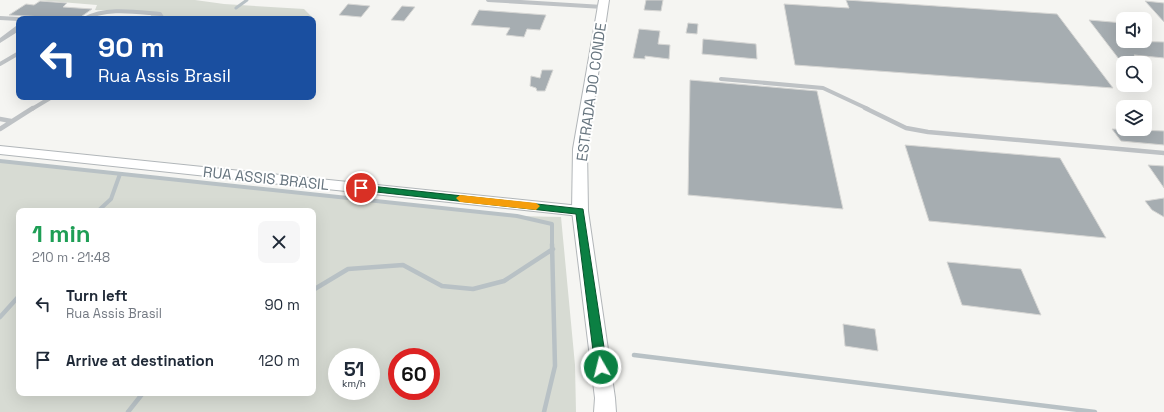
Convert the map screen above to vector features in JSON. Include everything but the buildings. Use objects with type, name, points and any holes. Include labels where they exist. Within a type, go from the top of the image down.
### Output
[{"type":"main road","name":"ESTRADA DO CONDE","points":[[604,4],[580,149],[580,211],[604,409]]},
{"type":"street","points":[[0,18],[16,19]]},
{"type":"street","points":[[0,41],[16,30]]},
{"type":"street","name":"RUA ASSIS BRASIL","points":[[0,150],[580,211]]},
{"type":"lane","points":[[488,0],[604,4]]},
{"type":"lane","points":[[88,16],[103,11],[160,14],[161,16]]},
{"type":"lane","points":[[0,64],[16,55]]},
{"type":"lane","points":[[721,79],[823,88],[906,128],[928,132],[1164,153]]},
{"type":"lane","points":[[0,129],[47,100]]},
{"type":"lane","points":[[0,119],[11,121]]},
{"type":"shaded area","points":[[36,0],[195,0],[224,4],[304,9],[311,16],[151,16],[150,12],[95,10],[97,5]]},
{"type":"shaded area","points":[[0,161],[517,216],[561,217],[575,365],[576,412],[0,412]]},
{"type":"waterway","points":[[236,8],[247,0]]},
{"type":"waterway","points":[[0,161],[517,216],[552,224],[552,244]]},
{"type":"waterway","points":[[101,208],[111,199],[120,174]]},
{"type":"waterway","points":[[552,244],[552,250]]},
{"type":"waterway","points":[[316,288],[348,269],[403,265],[442,286],[473,289],[504,281],[552,250]]},
{"type":"waterway","points":[[544,412],[555,366],[552,250]]},
{"type":"waterway","points":[[0,317],[16,299]]},
{"type":"waterway","points":[[634,355],[1095,412]]},
{"type":"waterway","points":[[128,412],[141,396]]},
{"type":"slow traffic","points":[[460,198],[536,206]]},
{"type":"route","points":[[361,188],[580,211],[601,367]]}]
